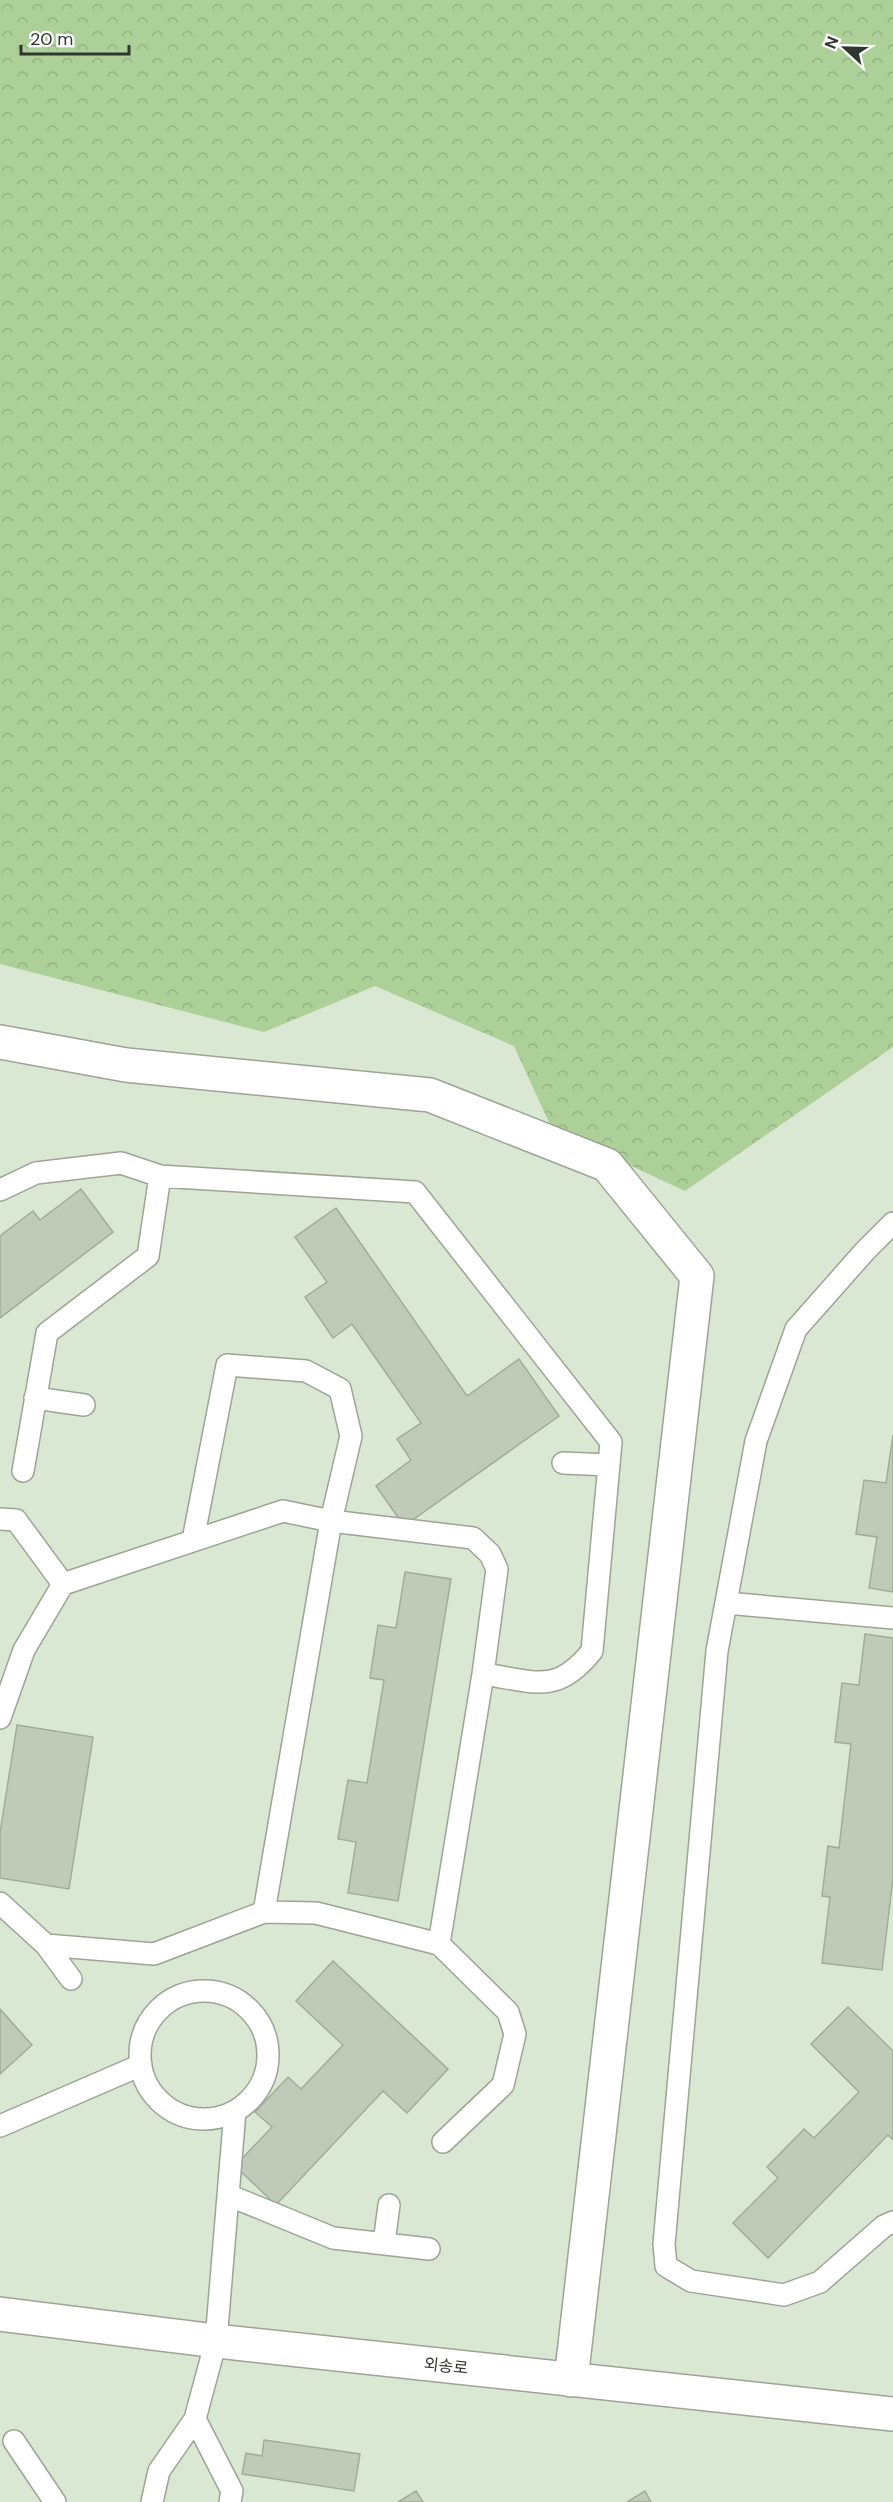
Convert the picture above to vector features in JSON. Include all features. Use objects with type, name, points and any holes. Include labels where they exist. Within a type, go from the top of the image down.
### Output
[{"type":"street","points":[[0,1042],[126,1065],[430,1095],[607,1165],[697,1276],[571,2380]]},
{"type":"street","name":"외송로","points":[[0,2314],[216,2341],[893,2414]]},
{"type":"lane","points":[[0,1190],[36,1173],[121,1163],[160,1176],[415,1192],[611,1442],[592,1651],[577,1671],[549,1684],[483,1674]]},
{"type":"lane","points":[[23,1471],[47,1333],[148,1256],[160,1176]]},
{"type":"lane","points":[[893,1223],[796,1329],[756,1441],[717,1651],[663,2244],[666,2266],[691,2281],[784,2295],[820,2282],[884,2226],[893,2222]]},
{"type":"lane","points":[[193,1540],[227,1365],[306,1371],[340,1389],[351,1436],[331,1521],[264,1912]]},
{"type":"lane","points":[[36,1398],[84,1405]]},
{"type":"lane","points":[[562,1463],[609,1465]]},
{"type":"lane","points":[[0,1718],[24,1650],[63,1584],[283,1511],[331,1521],[473,1538],[490,1554],[497,1569],[483,1674],[439,1944]]},
{"type":"lane","points":[[0,1519],[16,1520],[63,1584]]},
{"type":"lane","points":[[726,1603],[893,1618]]},
{"type":"lane","points":[[0,1903],[46,1945],[71,1979]]},
{"type":"lane","points":[[46,1945],[154,1954],[264,1912],[316,1913],[439,1944],[508,2012],[515,2034],[503,2085],[443,2142]]},
{"type":"lane","points":[[196,1992],[217,1992],[237,2000],[254,2014],[264,2032],[269,2053],[266,2073],[257,2092],[235,2111],[223,2117],[203,2120],[182,2116],[164,2106],[150,2090],[141,2065],[140,2049],[146,2028],[158,2011],[175,1998],[196,1992]]},
{"type":"lane","points":[[0,2126],[141,2065]]},
{"type":"lane","points":[[152,2502],[159,2471],[195,2419],[216,2341],[235,2111]]},
{"type":"lane","points":[[228,2195],[333,2238],[429,2249]]},
{"type":"lane","points":[[384,2243],[389,2205]]},
{"type":"lane","points":[[195,2419],[232,2491],[230,2502]]},
{"type":"lane","points":[[14,2441],[55,2502]]},
{"type":"green space","points":[[0,0],[893,0],[893,1047],[685,1191],[552,1129],[514,1046],[375,986],[264,1032],[0,964]]},
{"type":"building","points":[[81,1189],[113,1232],[0,1318],[0,1236],[33,1211],[40,1220]]},
{"type":"building","points":[[336,1208],[467,1396],[519,1359],[559,1416],[404,1526],[376,1486],[411,1460],[397,1439],[421,1423],[352,1324],[333,1338],[305,1297],[327,1282],[295,1237]]},
{"type":"building","points":[[893,1435],[893,1592],[869,1588],[877,1537],[856,1534],[864,1480],[886,1483]]},
{"type":"building","points":[[405,1572],[451,1579],[398,1901],[348,1893],[356,1842],[338,1839],[348,1780],[367,1783],[384,1680],[370,1678],[378,1625],[396,1628]]},
{"type":"building","points":[[865,1634],[893,1638],[893,1878],[882,1970],[822,1963],[830,1897],[822,1896],[828,1846],[839,1848],[851,1744],[835,1742],[842,1683],[859,1685]]},
{"type":"building","points":[[17,1725],[93,1737],[69,1889],[0,1878],[0,1833]]},
{"type":"building","points":[[333,1961],[448,2069],[407,2113],[383,2091],[276,2205],[235,2166],[272,2127],[255,2112],[288,2077],[301,2089],[343,2045],[296,2001]]},
{"type":"building","points":[[848,2007],[893,2051],[893,2140],[888,2135],[768,2258],[733,2223],[778,2178],[767,2167],[804,2129],[814,2138],[859,2092],[811,2044]]},
{"type":"building","points":[[0,2009],[32,2045],[0,2074]]},
{"type":"building","points":[[264,2440],[360,2454],[354,2491],[242,2474],[246,2453],[262,2456]]},
{"type":"building","points":[[416,2491],[423,2502],[398,2502]]},
{"type":"building","points":[[645,2491],[651,2502],[627,2502]]}]
